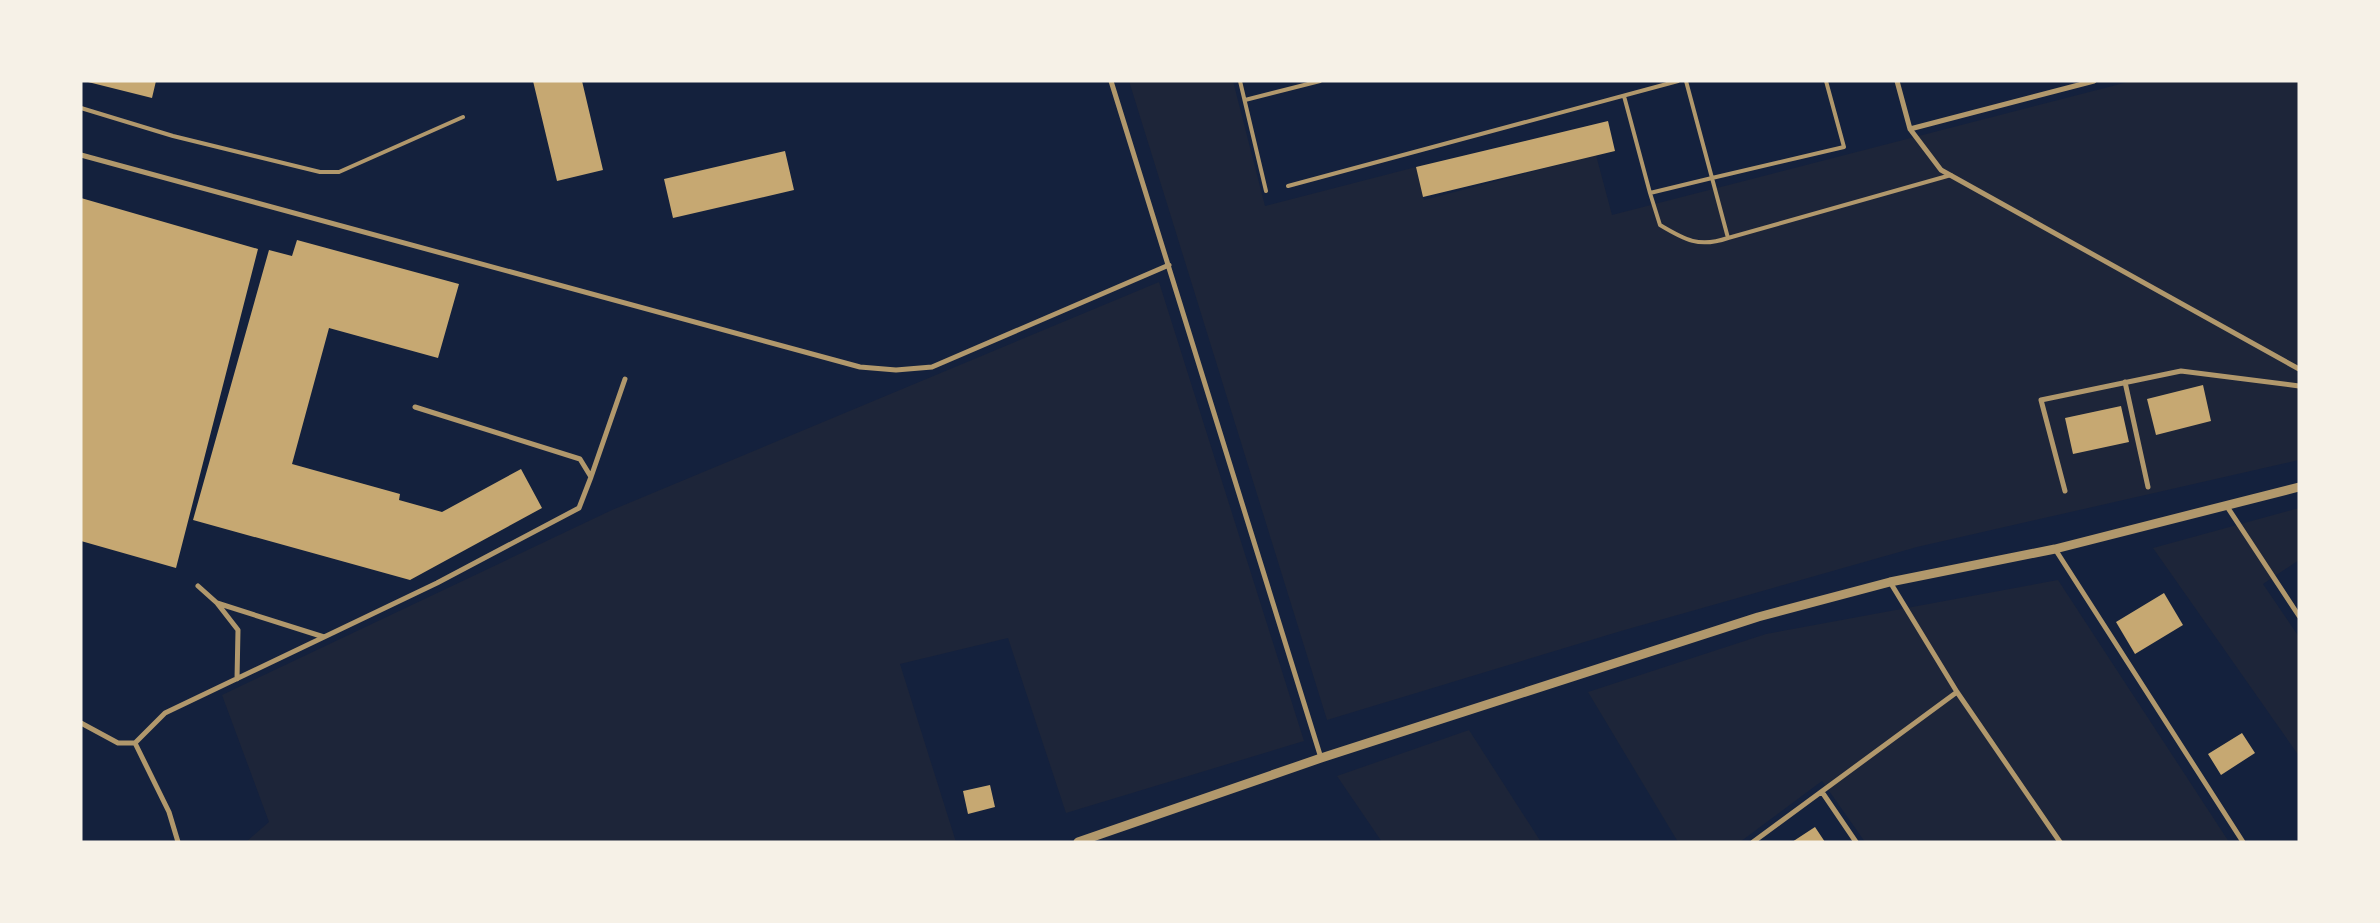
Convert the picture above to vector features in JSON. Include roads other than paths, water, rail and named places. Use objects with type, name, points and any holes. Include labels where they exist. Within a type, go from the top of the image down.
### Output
[{"type":"street","points":[[1111,81],[1321,758]]},
{"type":"street","points":[[1897,81],[1910,129],[1941,170],[2299,369]]},
{"type":"street","points":[[1910,129],[2094,81]]},
{"type":"street","points":[[81,155],[860,367],[896,370],[932,367],[1169,265]]},
{"type":"street","points":[[2066,491],[2041,400],[2181,371],[2299,386]]},
{"type":"street","points":[[81,723],[118,743],[135,743],[165,713],[437,583],[579,508],[626,379]]},
{"type":"street","points":[[2125,382],[2148,487]]},
{"type":"street","points":[[415,407],[580,459],[591,477]]},
{"type":"street","points":[[1078,842],[1321,758],[1758,617],[1890,582],[2056,549],[2299,487]]},
{"type":"street","points":[[2226,505],[2299,616]]},
{"type":"street","points":[[2056,549],[2243,842]]},
{"type":"street","points":[[1890,582],[1957,692],[2060,842]]},
{"type":"street","points":[[198,586],[217,603],[238,630],[237,679]]},
{"type":"street","points":[[217,603],[324,637]]},
{"type":"street","points":[[1753,842],[1957,692]]},
{"type":"street","points":[[135,743],[169,812],[178,842]]},
{"type":"street","points":[[1822,792],[1856,842]]},
{"type":"lane","points":[[1240,81],[1266,191]]},
{"type":"lane","points":[[1244,100],[1320,81]]},
{"type":"lane","points":[[1288,186],[1678,81]]},
{"type":"lane","points":[[1686,81],[1728,238]]},
{"type":"lane","points":[[1650,193],[1844,147],[1826,81]]},
{"type":"lane","points":[[1624,96],[1660,225],[1683,239],[1712,244],[1951,175]]},
{"type":"lane","points":[[81,108],[173,136],[320,172],[338,172],[463,118]]}]
